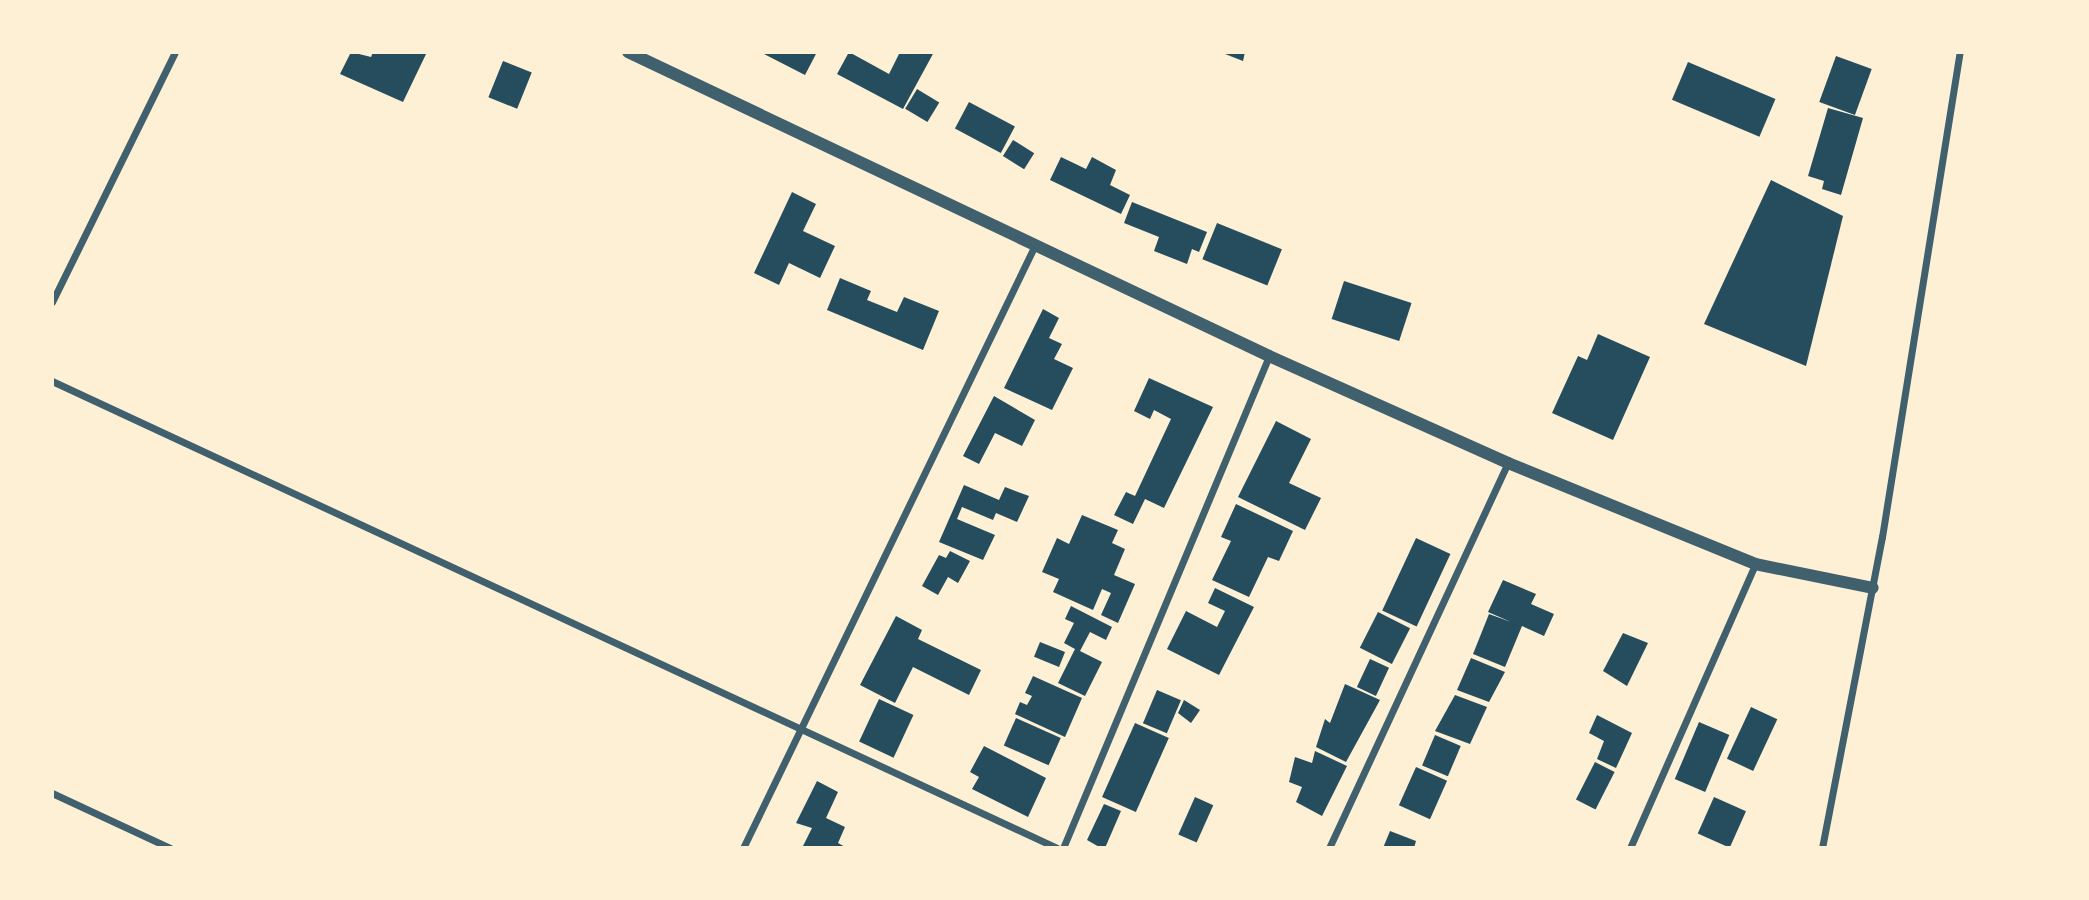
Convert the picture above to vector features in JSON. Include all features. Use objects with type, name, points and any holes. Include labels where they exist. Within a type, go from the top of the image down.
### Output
[{"type":"street","points":[[52,302],[175,52]]},
{"type":"street","points":[[628,52],[1269,356],[1508,463],[1755,564],[1873,587]]},
{"type":"street","points":[[1822,848],[1873,587],[1959,52]]},
{"type":"street","points":[[743,848],[799,727],[1035,244]]},
{"type":"street","points":[[1063,848],[1269,356]]},
{"type":"street","points":[[52,381],[1056,848]]},
{"type":"street","points":[[1329,848],[1508,463]]},
{"type":"street","points":[[1630,848],[1755,564]]},
{"type":"street","points":[[52,793],[170,848]]},
{"type":"building","points":[[351,52],[371,57],[373,52],[427,52],[403,102],[340,74]]},
{"type":"building","points":[[760,52],[817,52],[805,75]]},
{"type":"building","points":[[849,52],[889,74],[900,52],[934,52],[903,109],[837,74]]},
{"type":"building","points":[[1220,52],[1245,52],[1243,61]]},
{"type":"building","points":[[1836,56],[1872,69],[1855,115],[1819,102]]},
{"type":"building","points":[[503,61],[532,73],[517,109],[488,97]]},
{"type":"building","points":[[1688,62],[1775,99],[1759,137],[1672,100]]},
{"type":"building","points":[[917,89],[939,102],[927,122],[905,109]]},
{"type":"building","points":[[969,102],[1015,126],[1001,153],[955,128]]},
{"type":"building","points":[[1828,108],[1863,118],[1841,195],[1822,189],[1824,181],[1808,176]]},
{"type":"building","points":[[1013,140],[1034,153],[1024,169],[1003,156]]},
{"type":"building","points":[[1061,157],[1086,169],[1092,157],[1116,170],[1110,185],[1130,195],[1121,214],[1050,180]]},
{"type":"building","points":[[1771,180],[1843,216],[1806,366],[1704,324]]},
{"type":"building","points":[[792,192],[816,204],[803,231],[835,246],[820,278],[789,263],[779,285],[754,273]]},
{"type":"building","points":[[1132,202],[1207,232],[1199,252],[1192,249],[1187,264],[1154,251],[1159,237],[1124,223]]},
{"type":"building","points":[[1217,223],[1282,249],[1267,285],[1202,259]]},
{"type":"building","points":[[840,278],[871,291],[867,300],[897,312],[904,297],[939,311],[923,350],[827,310]]},
{"type":"building","points":[[1344,281],[1412,303],[1399,341],[1332,319]]},
{"type":"building","points":[[1043,309],[1059,318],[1049,338],[1062,344],[1054,359],[1073,368],[1052,410],[1004,388]]},
{"type":"building","points":[[1598,334],[1650,357],[1613,440],[1552,413],[1578,356],[1587,360]]},
{"type":"building","points":[[1149,378],[1213,407],[1164,508],[1145,499],[1133,524],[1114,515],[1126,492],[1135,496],[1171,419],[1154,410],[1150,419],[1134,411]]},
{"type":"building","points":[[994,396],[1035,420],[1022,446],[995,433],[979,464],[963,456]]},
{"type":"building","points":[[1276,421],[1311,439],[1289,483],[1321,498],[1305,530],[1238,497]]},
{"type":"building","points":[[964,485],[999,500],[1005,487],[1029,496],[1017,522],[996,513],[993,520],[962,507],[957,519],[995,535],[983,560],[939,542]]},
{"type":"building","points":[[1236,504],[1293,531],[1279,561],[1268,557],[1249,597],[1212,580],[1231,541],[1221,537]]},
{"type":"building","points":[[1082,515],[1118,530],[1112,543],[1125,549],[1114,575],[1135,584],[1118,623],[1101,615],[1111,593],[1102,589],[1093,610],[1053,592],[1059,579],[1042,572],[1057,538],[1069,544]]},
{"type":"building","points":[[1416,538],[1450,554],[1417,627],[1382,611]]},
{"type":"building","points":[[950,551],[970,561],[958,583],[948,577],[938,595],[922,586],[939,555],[946,558]]},
{"type":"building","points":[[1503,580],[1536,594],[1531,604],[1554,614],[1544,636],[1522,626],[1505,667],[1473,654],[1489,614],[1511,622],[1488,612]]},
{"type":"building","points":[[1215,588],[1254,607],[1219,675],[1167,649],[1186,611],[1217,627],[1225,611],[1208,603]]},
{"type":"building","points":[[1071,606],[1112,627],[1106,640],[1090,632],[1080,651],[1102,662],[1085,696],[1058,683],[1075,649],[1064,643],[1074,623],[1065,619]]},
{"type":"building","points":[[1378,612],[1410,628],[1392,664],[1360,648]]},
{"type":"building","points":[[896,616],[922,630],[918,639],[981,670],[969,695],[913,667],[895,703],[860,685]]},
{"type":"building","points":[[1623,633],[1648,643],[1627,686],[1603,671]]},
{"type":"building","points":[[1040,642],[1065,652],[1059,667],[1034,657]]},
{"type":"building","points":[[1471,658],[1505,672],[1489,702],[1457,690]]},
{"type":"building","points":[[1370,659],[1389,668],[1376,696],[1357,687]]},
{"type":"building","points":[[1033,676],[1082,698],[1065,737],[1015,714],[1020,702],[1027,705],[1032,696],[1025,693]]},
{"type":"building","points":[[1345,684],[1380,700],[1346,762],[1316,747],[1325,719],[1330,723]]},
{"type":"building","points":[[1157,690],[1181,700],[1167,733],[1143,723]]},
{"type":"building","points":[[1455,695],[1487,707],[1470,744],[1435,731]]},
{"type":"building","points":[[879,699],[913,715],[894,758],[859,742]]},
{"type":"building","points":[[1184,700],[1200,710],[1191,723],[1178,713]]},
{"type":"building","points":[[1751,707],[1777,719],[1753,771],[1727,759]]},
{"type":"building","points":[[1597,715],[1632,733],[1616,768],[1597,759],[1604,741],[1589,733]]},
{"type":"building","points":[[1016,718],[1061,738],[1049,765],[1004,745]]},
{"type":"building","points":[[1699,722],[1729,735],[1705,792],[1675,779]]},
{"type":"building","points":[[1135,723],[1169,738],[1136,812],[1102,797]]},
{"type":"building","points":[[1435,735],[1461,746],[1448,776],[1422,765]]},
{"type":"building","points":[[984,746],[1046,778],[1028,817],[972,789],[979,777],[970,772]]},
{"type":"building","points":[[1315,751],[1347,766],[1322,816],[1296,802],[1302,787],[1289,782],[1295,757],[1312,763]]},
{"type":"building","points":[[1595,762],[1615,772],[1596,809],[1576,799]]},
{"type":"building","points":[[1416,767],[1447,781],[1430,819],[1399,805]]},
{"type":"building","points":[[817,781],[838,792],[826,818],[845,827],[838,843],[847,848],[802,848],[812,828],[796,823]]},
{"type":"building","points":[[1195,797],[1213,805],[1197,843],[1178,834]]},
{"type":"building","points":[[1714,797],[1746,811],[1730,848],[1698,834]]},
{"type":"building","points":[[1104,804],[1121,811],[1105,848],[1101,848],[1087,840]]},
{"type":"building","points":[[1390,831],[1416,841],[1414,848],[1383,848]]}]
